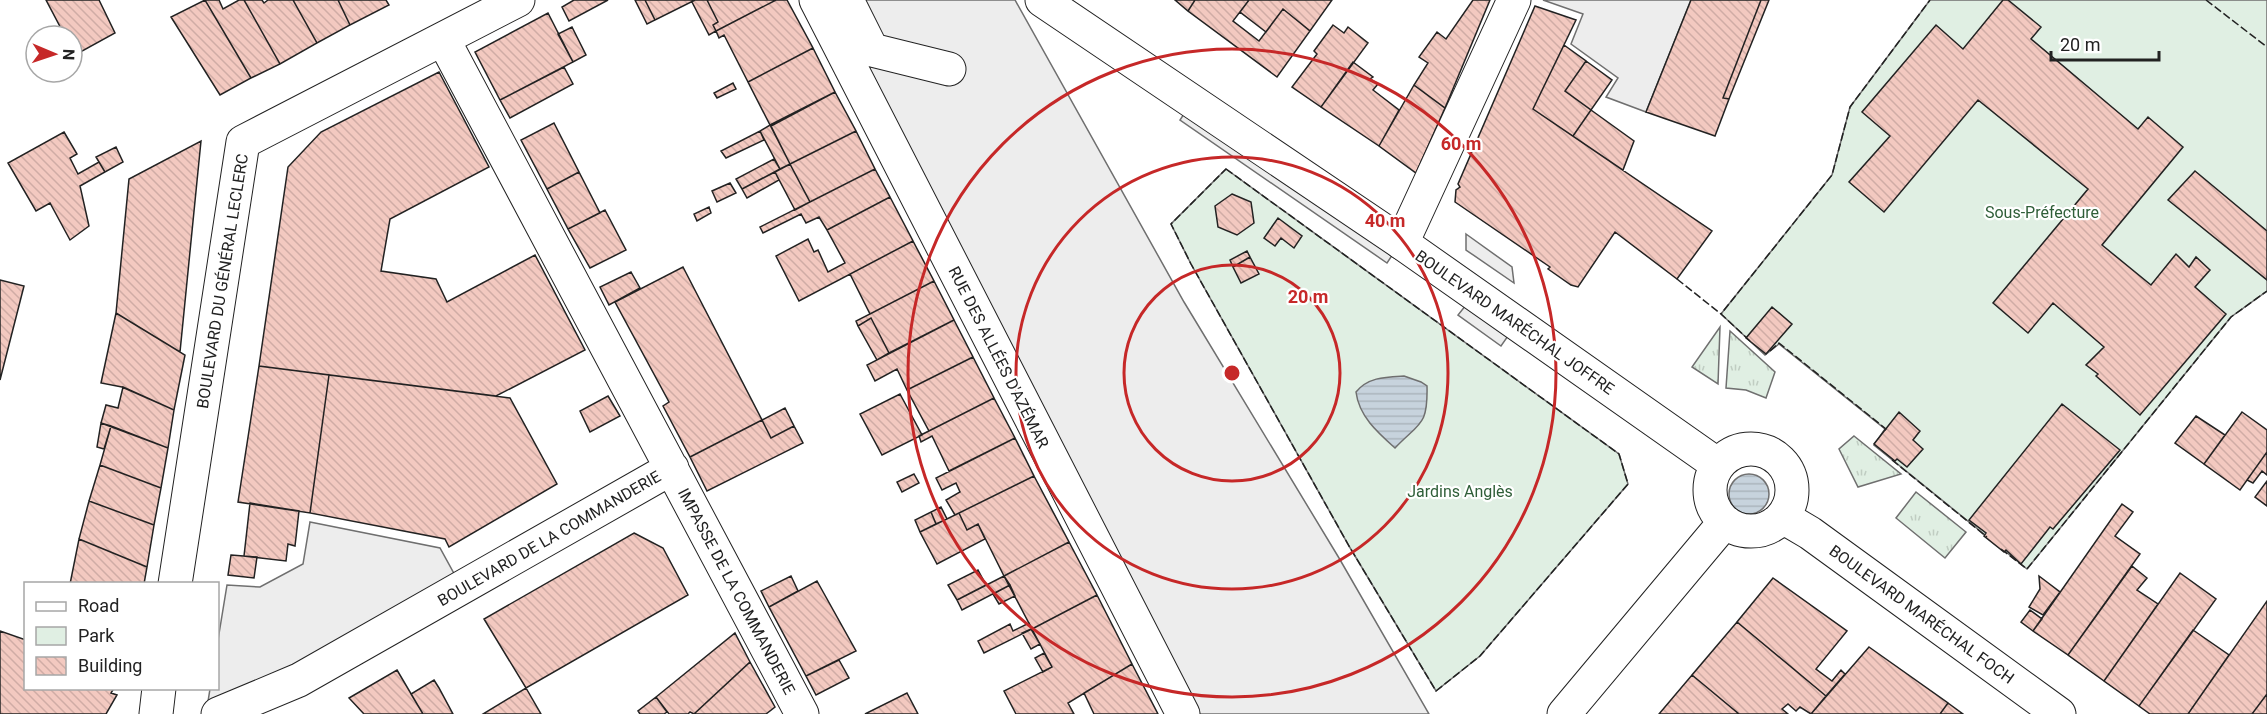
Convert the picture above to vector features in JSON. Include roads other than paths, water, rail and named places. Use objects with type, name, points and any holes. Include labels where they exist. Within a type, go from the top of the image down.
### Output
[{"type":"street","name":"BOULEVARD DU GÉNÉRAL LECLERC","points":[[176,582],[243,142],[518,0]]},
{"type":"street","name":"RUE DES ALLÉES D'AZÉMAR","points":[[816,0],[1183,714]]},
{"type":"street","points":[[847,0],[872,50],[949,69]]},
{"type":"street","name":"BOULEVARD MARÉCHAL JOFFRE","points":[[1042,0],[1402,243],[1718,465]]},
{"type":"street","points":[[1402,243],[1514,0]]},
{"type":"street","name":"BOULEVARD DE LA COMMANDERIE","points":[[218,714],[299,680],[672,468],[444,39]]},
{"type":"street","points":[[1746,448],[1762,450],[1777,457],[1787,470],[1793,486],[1791,502],[1783,517],[1773,526],[1761,531],[1748,532],[1724,523],[1714,510],[1710,495],[1711,479],[1718,465],[1730,454],[1746,448]]},
{"type":"street","name":"IMPASSE DE LA COMMANDERIE","points":[[672,468],[802,714]]},
{"type":"street","name":"BOULEVARD MARÉCHAL FOCH","points":[[1783,517],[1810,533],[2059,714]]},
{"type":"street","points":[[1564,714],[1724,523]]},
{"type":"street","points":[[156,714],[159,690]]},
{"type":"park label","name":"Sous-Préfecture","points":[[2042,212]]},
{"type":"park label","name":"Jardins Anglès","points":[[1460,491]]}]
